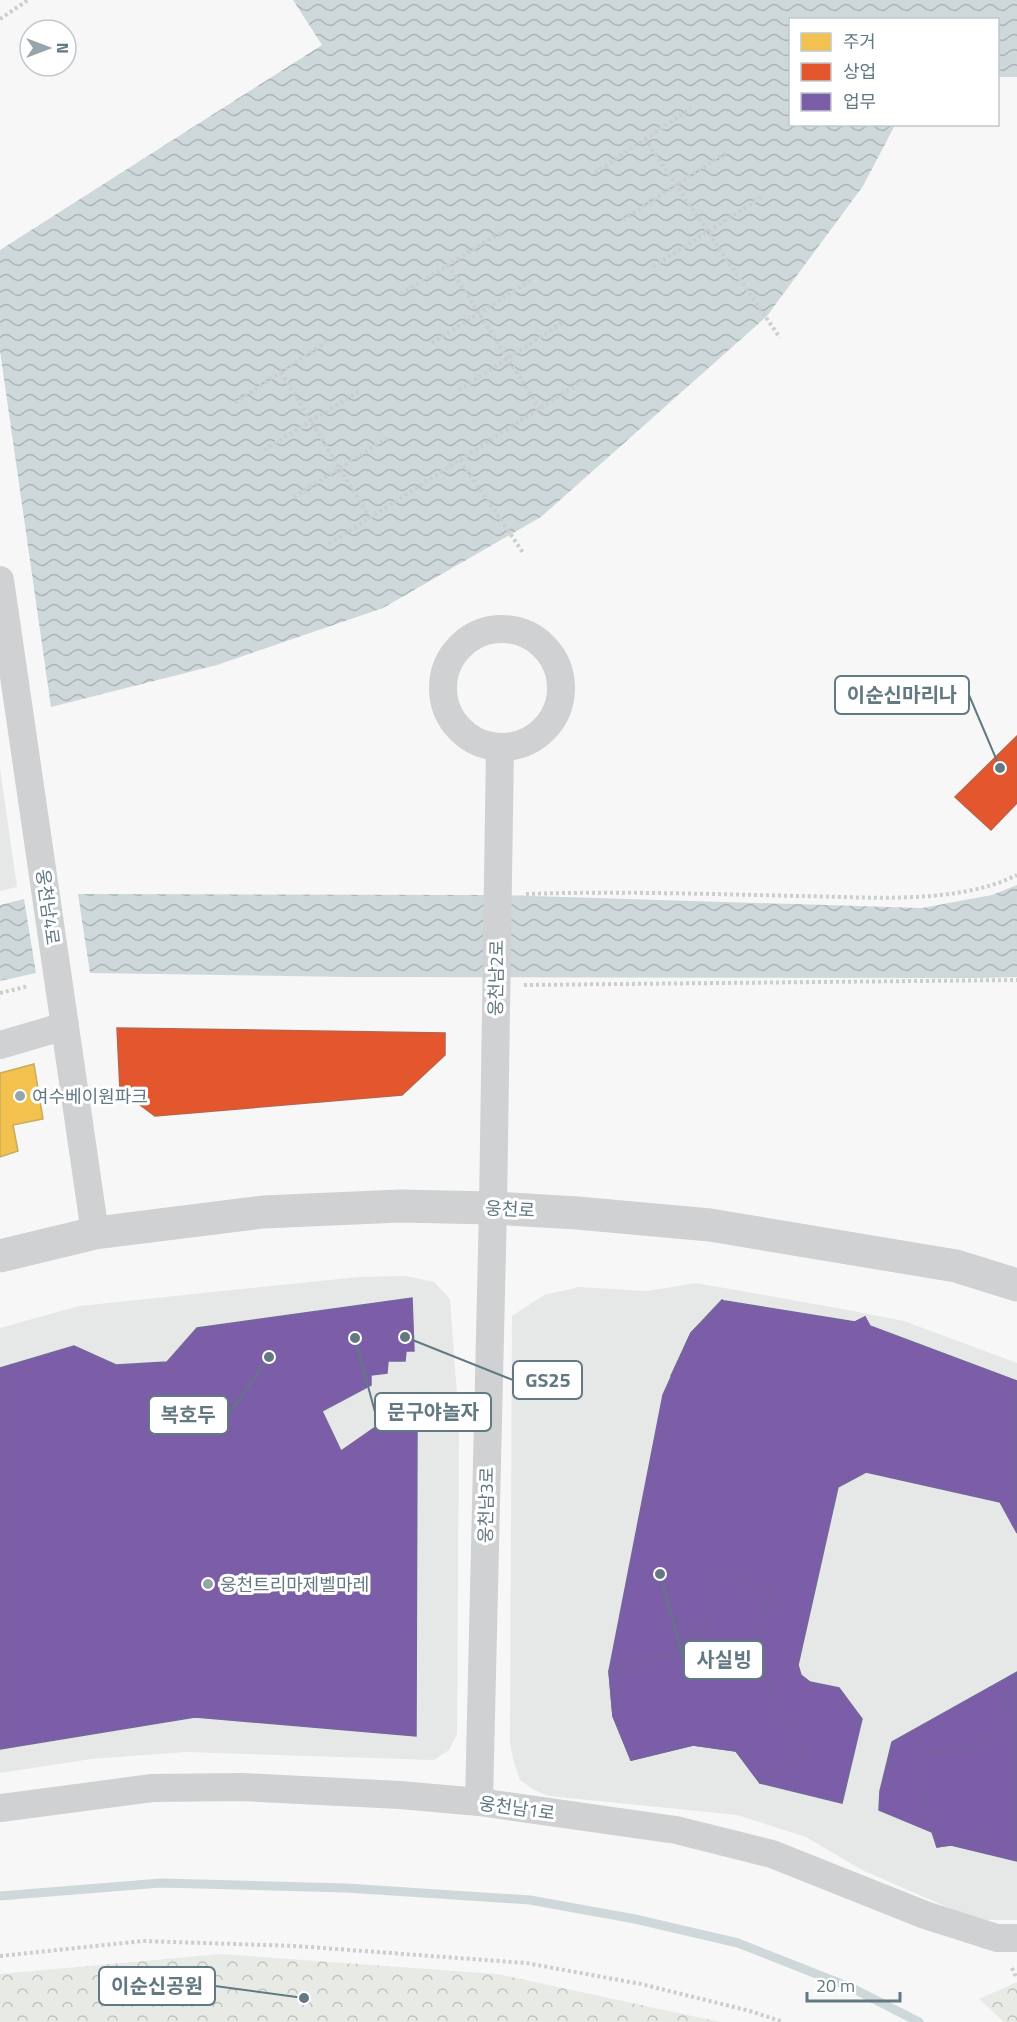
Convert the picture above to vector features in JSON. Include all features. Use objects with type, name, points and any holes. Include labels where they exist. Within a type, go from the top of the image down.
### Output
[{"type":"street","name":"웅천남4로","points":[[0,580],[95,1233]]},
{"type":"street","points":[[509,629],[528,634],[545,646],[556,663],[561,683],[560,703],[551,721],[537,736],[520,744],[500,747],[483,744],[467,736],[454,723],[446,708],[443,688],[446,668],[456,651],[471,637],[489,630],[509,629]]},
{"type":"street","name":"웅천남2로","points":[[493,1208],[500,747]]},
{"type":"street","points":[[0,1045],[65,1026]]},
{"type":"street","name":"웅천로","points":[[0,1256],[95,1233],[263,1212],[400,1206],[493,1208],[710,1225],[956,1266],[1017,1285]]},
{"type":"street","name":"웅천남3로","points":[[479,1802],[493,1208]]},
{"type":"street","name":"웅천남1로","points":[[0,1808],[152,1788],[242,1787],[400,1795],[479,1802],[676,1830],[761,1851],[925,1915],[997,1938],[1017,1938]]},
{"type":"path","points":[[0,18],[28,0]]},
{"type":"path","points":[[595,173],[691,108]]},
{"type":"path","points":[[645,139],[780,338]]},
{"type":"path","points":[[623,220],[728,151]]},
{"type":"path","points":[[653,267],[764,196]]},
{"type":"path","points":[[401,294],[503,231]]},
{"type":"path","points":[[448,265],[540,409]]},
{"type":"path","points":[[432,343],[533,279]]},
{"type":"path","points":[[459,390],[562,323]]},
{"type":"path","points":[[235,403],[326,342]]},
{"type":"path","points":[[281,372],[370,518]]},
{"type":"path","points":[[329,544],[587,378]]},
{"type":"path","points":[[264,450],[358,392]]},
{"type":"path","points":[[294,497],[387,438]]},
{"type":"path","points":[[460,460],[524,554]]},
{"type":"path","points":[[498,886],[607,893],[902,896],[958,893],[1017,875]]},
{"type":"path","points":[[496,985],[1017,980]]},
{"type":"path","points":[[0,1956],[143,1941],[296,1946],[526,1963],[641,1984],[750,2011],[783,2022]]},
{"type":"shaded area","points":[[0,768],[17,887],[0,891]]},
{"type":"shaded area","name":"웅천트리마제벨마레","points":[[406,1276],[434,1282],[450,1299],[459,1422],[457,1734],[449,1750],[434,1760],[187,1752],[91,1759],[0,1773],[0,1328],[79,1306],[358,1277]]},
{"type":"shaded area","points":[[696,1283],[904,1321],[1017,1363],[1017,1920],[977,1920],[862,1870],[806,1837],[737,1815],[549,1796],[534,1790],[520,1780],[510,1744],[512,1316],[544,1295],[579,1287],[647,1291]]},
{"type":"green space","points":[[221,1954],[497,1974],[720,2022],[0,2022],[0,1974]]},
{"type":"green space","points":[[1017,1982],[1017,2022],[1004,2022],[979,1999]]},
{"type":"water","points":[[293,0],[1017,0],[1017,77],[999,77],[999,18],[789,18],[789,126],[894,126],[863,186],[767,316],[541,517],[383,608],[217,665],[51,707],[0,351],[0,250],[322,45]]},
{"type":"water","points":[[1017,885],[1017,977],[976,978],[348,977],[90,973],[78,894],[498,895],[922,908],[992,895]]},
{"type":"water","points":[[24,899],[36,973],[0,981],[0,905]]},
{"type":"building: 주거","name":"여수베이원파크","points":[[34,1064],[43,1119],[13,1125],[18,1151],[0,1157],[0,1073]]},
{"type":"building: 주거","points":[[196,1416],[234,1435],[247,1457],[247,1485],[241,1499],[228,1515],[206,1530],[151,1535],[129,1532],[110,1519],[99,1502],[94,1482],[98,1462],[109,1444],[139,1424]]},
{"type":"building: 상업","points":[[1017,736],[1017,803],[991,830],[955,797]]},
{"type":"building: 상업","points":[[117,1028],[445,1033],[445,1055],[402,1095],[155,1116],[120,1090]]},
{"type":"building: 업무","name":"웅천트리마제벨마레","points":[[412,1298],[414,1351],[406,1351],[405,1361],[388,1361],[387,1373],[371,1375],[371,1385],[322,1411],[341,1451],[387,1419],[417,1431],[416,1736],[195,1717],[0,1749],[0,1368],[74,1346],[116,1365],[167,1362],[197,1328]]},
{"type":"building: 업무","points":[[722,1300],[775,1333],[820,1340],[865,1317],[890,1366],[844,1392],[802,1456],[794,1499],[741,1487],[749,1448],[724,1411],[671,1376],[691,1333]]},
{"type":"building: 업무","points":[[725,1301],[855,1322],[865,1317],[870,1326],[1017,1381],[1017,1533],[1000,1502],[866,1472],[838,1487],[798,1665],[801,1675],[810,1682],[839,1688],[862,1719],[842,1803],[760,1783],[736,1751],[693,1745],[631,1760],[613,1716],[609,1671],[663,1395],[691,1333]]},
{"type":"building: 업무","points":[[718,1576],[771,1591],[759,1643],[778,1716],[804,1752],[760,1783],[736,1751],[693,1745],[631,1760],[613,1716],[609,1671],[670,1654],[705,1625]]},
{"type":"building: 업무","points":[[1017,1672],[1017,1861],[951,1845],[937,1847],[932,1832],[879,1810],[880,1791],[892,1742]]},
{"type":"building: 업무","points":[[1009,1683],[1017,1685],[1017,1846],[988,1839],[937,1847],[924,1803],[922,1753],[973,1745],[1000,1731]]},
{"type":"waterway","points":[[0,1896],[161,1883],[347,1888],[530,1900],[635,1919],[738,1943],[852,1988],[919,2022]]},
{"type":"place","name":"이순신마리나","points":[[1000,768]]},
{"type":"place","name":"여수베이원파크","points":[[20,1096]]},
{"type":"place","name":"GS25","points":[[405,1337]]},
{"type":"place","name":"문구야놀자","points":[[355,1338]]},
{"type":"place","name":"복호두","points":[[269,1357]]},
{"type":"place","name":"사실빙","points":[[660,1574]]},
{"type":"place","name":"웅천트리마제벨마레","points":[[208,1584]]},
{"type":"place","name":"이순신공원","points":[[304,1998]]}]
